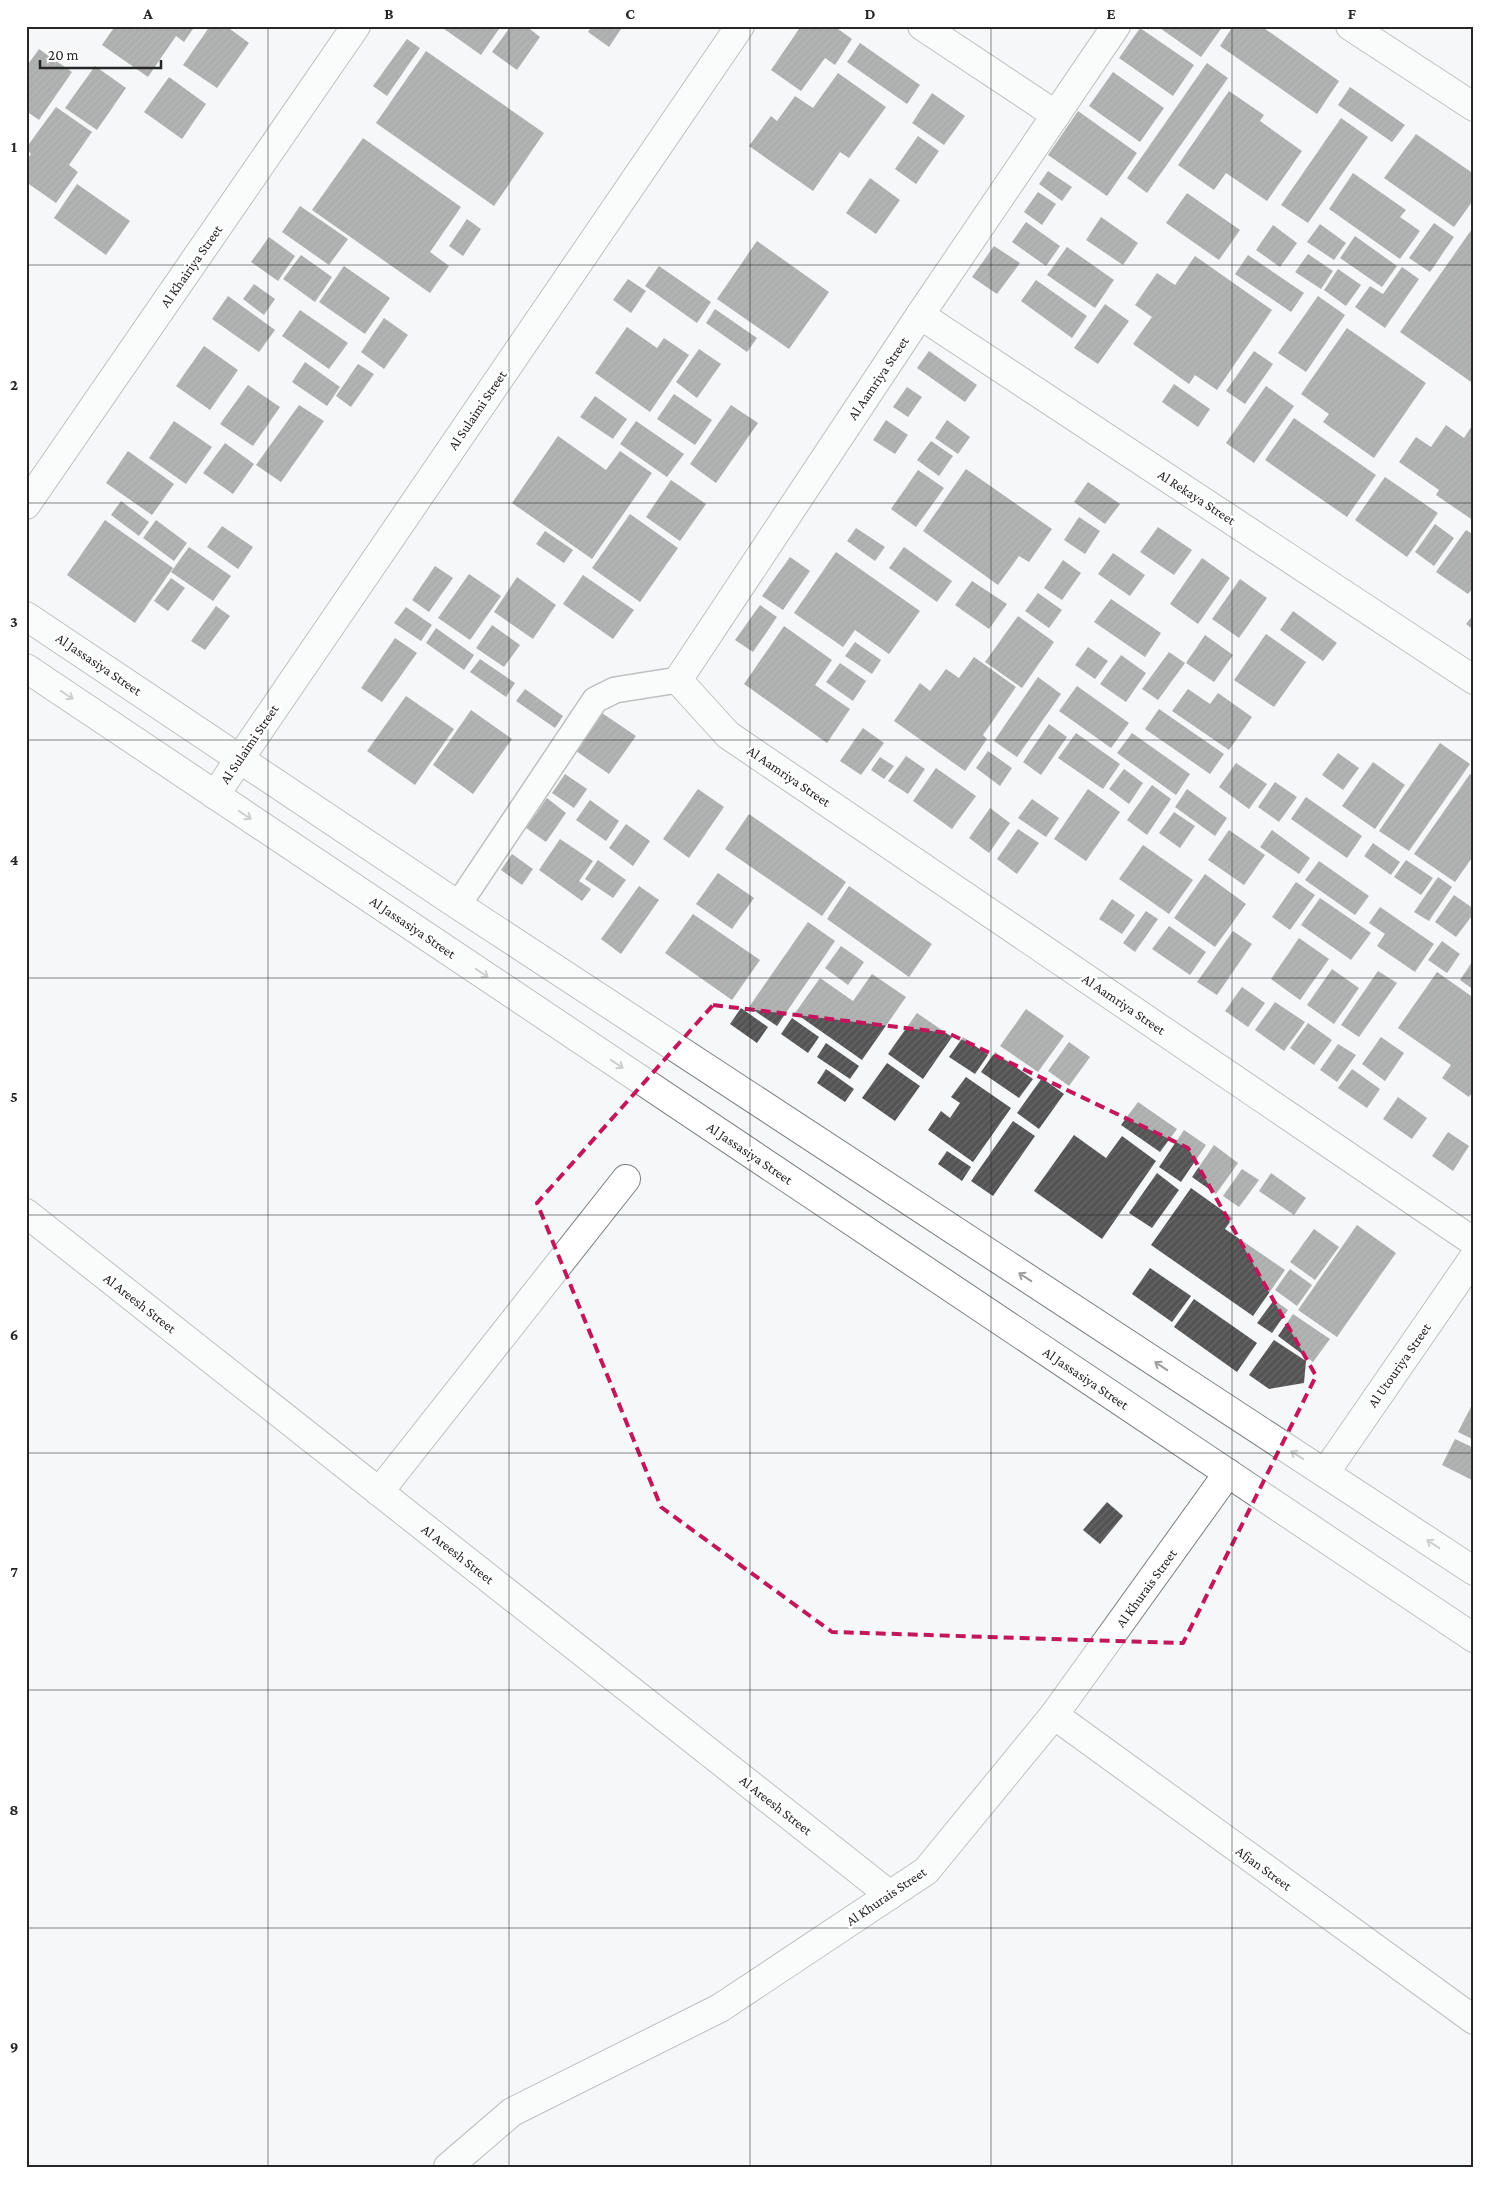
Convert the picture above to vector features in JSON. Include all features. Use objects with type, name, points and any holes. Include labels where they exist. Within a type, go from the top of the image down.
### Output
[{"type":"street","name":"Al Khairiya Street","points":[[26,505],[356,26]]},
{"type":"street","name":"Al Sulaimi Street","points":[[215,795],[740,26]]},
{"type":"street","points":[[922,26],[1056,115]]},
{"type":"street","name":"Al Aamriya Street","points":[[1116,26],[920,315],[678,680],[728,735],[1474,1242]]},
{"type":"street","points":[[1350,26],[1474,107]]},
{"type":"street","name":"Al Rekaya Street","points":[[920,315],[1474,680]]},
{"type":"street","name":"Al Jassasiya Street","points":[[26,616],[458,906],[1474,1571]]},
{"type":"street","name":"Al Jassasiya Street","points":[[26,668],[1474,1638]]},
{"type":"street","points":[[379,1492],[626,1179]]},
{"type":"street","name":"Al Areesh Street","points":[[26,1213],[890,1895]]},
{"type":"street","name":"Al Utouriya Street","points":[[1325,1473],[1474,1257]]},
{"type":"street","name":"Al Khurais Street","points":[[448,2167],[512,2112],[720,2008],[926,1871],[1054,1715],[1228,1473]]},
{"type":"street","name":"Afjan Street","points":[[1054,1715],[1474,2020]]},
{"type":"lane","points":[[458,906],[595,700],[615,690],[678,680]]},
{"type":"highlighted area","points":[[713,1005],[948,1033],[1188,1148],[1316,1376],[1183,1643],[832,1632],[661,1507],[537,1203]]},
{"type":"building","points":[[115,26],[195,26],[184,42],[176,36],[148,77],[102,45]]},
{"type":"building","points":[[210,26],[226,26],[249,43],[217,88],[183,65]]},
{"type":"building","points":[[440,26],[501,26],[481,55]]},
{"type":"building","points":[[511,26],[526,26],[540,37],[517,70],[492,52]]},
{"type":"building","points":[[592,26],[623,26],[609,47],[588,32]]},
{"type":"building","points":[[801,26],[834,26],[852,39],[835,65],[825,58],[801,91],[771,70]]},
{"type":"building","points":[[1157,26],[1223,26],[1201,57]]},
{"type":"building","points":[[1233,26],[1261,26],[1339,81],[1317,114],[1220,46]]},
{"type":"building","points":[[1140,28],[1194,65],[1173,96],[1119,58]]},
{"type":"building","points":[[407,39],[420,48],[387,96],[373,86]]},
{"type":"building","points":[[860,43],[920,85],[907,104],[847,62]]},
{"type":"building","points":[[39,49],[72,72],[39,120],[26,111],[26,67]]},
{"type":"building","points":[[426,51],[544,133],[494,206],[376,123]]},
{"type":"building","points":[[1207,63],[1228,78],[1147,193],[1127,178]]},
{"type":"building","points":[[95,66],[126,88],[97,130],[65,108]]},
{"type":"building","points":[[1113,72],[1164,108],[1140,142],[1089,106]]},
{"type":"building","points":[[838,73],[886,107],[849,158],[840,152],[813,191],[749,146],[771,116],[777,121],[795,96],[813,108]]},
{"type":"building","points":[[169,77],[206,104],[182,139],[144,112]]},
{"type":"building","points":[[1350,87],[1405,125],[1392,142],[1338,105]]},
{"type":"building","points":[[1229,91],[1264,115],[1260,121],[1302,151],[1267,201],[1226,173],[1214,190],[1178,165]]},
{"type":"building","points":[[932,93],[965,116],[944,145],[912,123]]},
{"type":"building","points":[[56,107],[92,132],[69,165],[78,172],[56,203],[26,182],[26,161],[31,154],[26,148]]},
{"type":"building","points":[[1078,111],[1137,153],[1107,196],[1048,155]]},
{"type":"building","points":[[1341,118],[1368,137],[1308,223],[1281,205]]},
{"type":"building","points":[[1416,134],[1474,174],[1474,199],[1454,227],[1384,178]]},
{"type":"building","points":[[918,136],[939,151],[916,184],[895,169]]},
{"type":"building","points":[[363,138],[461,207],[430,252],[449,266],[430,293],[312,210]]},
{"type":"building","points":[[1048,171],[1072,187],[1062,201],[1039,184]]},
{"type":"building","points":[[1353,173],[1406,210],[1400,217],[1420,231],[1400,259],[1329,209]]},
{"type":"building","points":[[870,178],[900,200],[876,234],[846,213]]},
{"type":"building","points":[[77,184],[130,221],[106,255],[54,218]]},
{"type":"building","points":[[1038,192],[1056,204],[1042,225],[1024,212]]},
{"type":"building","points":[[1187,193],[1240,230],[1219,260],[1166,223]]},
{"type":"building","points":[[300,206],[348,239],[329,265],[282,232]]},
{"type":"building","points":[[1101,217],[1138,243],[1123,265],[1086,240]]},
{"type":"building","points":[[467,219],[481,229],[463,256],[449,246]]},
{"type":"building","points":[[1026,222],[1060,246],[1046,266],[1012,242]]},
{"type":"building","points":[[1434,223],[1454,237],[1430,272],[1409,258]]},
{"type":"building","points":[[1320,224],[1346,243],[1334,260],[1307,242]]},
{"type":"building","points":[[1273,225],[1297,243],[1280,267],[1256,250]]},
{"type":"building","points":[[1474,226],[1474,384],[1400,332]]},
{"type":"building","points":[[1355,236],[1397,266],[1382,287],[1340,258]]},
{"type":"building","points":[[269,237],[295,256],[278,281],[251,262]]},
{"type":"building","points":[[757,241],[829,292],[789,349],[717,299]]},
{"type":"building","points":[[994,246],[1020,263],[997,294],[972,277]]},
{"type":"building","points":[[1067,247],[1114,280],[1095,308],[1047,275]]},
{"type":"building","points":[[1308,254],[1333,271],[1321,289],[1295,272]]},
{"type":"building","points":[[301,255],[332,277],[315,302],[283,279]]},
{"type":"building","points":[[1248,255],[1304,293],[1291,312],[1235,274]]},
{"type":"building","points":[[1195,256],[1272,310],[1217,390],[1195,375],[1189,384],[1133,344],[1152,317],[1135,305],[1157,273],[1175,285]]},
{"type":"building","points":[[344,266],[390,298],[365,334],[319,302]]},
{"type":"building","points":[[659,266],[711,302],[697,323],[645,286]]},
{"type":"building","points":[[1402,267],[1419,279],[1385,328],[1355,307],[1370,286],[1383,294]]},
{"type":"building","points":[[1338,269],[1361,285],[1346,306],[1324,290]]},
{"type":"building","points":[[628,279],[646,291],[631,313],[613,300]]},
{"type":"building","points":[[1036,280],[1087,316],[1072,338],[1021,301]]},
{"type":"building","points":[[254,284],[275,299],[264,315],[243,299]]},
{"type":"building","points":[[228,296],[275,330],[259,352],[212,319]]},
{"type":"building","points":[[1318,296],[1345,315],[1306,372],[1278,353]]},
{"type":"building","points":[[1105,304],[1129,321],[1098,364],[1074,348]]},
{"type":"building","points":[[715,309],[757,338],[747,352],[706,323]]},
{"type":"building","points":[[300,310],[348,343],[329,369],[282,336]]},
{"type":"building","points":[[384,318],[408,335],[384,369],[361,352]]},
{"type":"building","points":[[627,327],[657,348],[664,338],[689,355],[650,412],[595,373]]},
{"type":"building","points":[[1347,328],[1426,383],[1374,458],[1323,422],[1329,414],[1301,394]]},
{"type":"building","points":[[204,346],[238,370],[210,410],[176,386]]},
{"type":"building","points":[[699,349],[721,364],[697,398],[676,382]]},
{"type":"building","points":[[929,351],[977,385],[965,402],[917,368]]},
{"type":"building","points":[[1254,351],[1273,364],[1245,404],[1226,391]]},
{"type":"building","points":[[305,362],[340,387],[327,406],[292,382]]},
{"type":"building","points":[[358,364],[374,374],[351,407],[336,396]]},
{"type":"building","points":[[1174,384],[1210,409],[1198,427],[1162,402]]},
{"type":"building","points":[[248,385],[280,407],[253,446],[220,424]]},
{"type":"building","points":[[1266,386],[1294,406],[1254,463],[1226,443]]},
{"type":"building","points":[[907,387],[922,397],[908,417],[893,407]]},
{"type":"building","points":[[674,394],[712,420],[695,445],[657,419]]},
{"type":"building","points":[[595,396],[627,419],[613,439],[580,417]]},
{"type":"building","points":[[299,405],[324,421],[281,482],[256,465]]},
{"type":"building","points":[[731,405],[758,423],[716,483],[690,464]]},
{"type":"building","points":[[1294,418],[1376,475],[1347,517],[1265,460]]},
{"type":"building","points":[[886,420],[908,435],[895,454],[873,440]]},
{"type":"building","points":[[947,420],[970,437],[958,454],[935,438]]},
{"type":"building","points":[[174,421],[212,447],[186,484],[149,458]]},
{"type":"building","points":[[636,421],[684,454],[667,477],[620,444]]},
{"type":"building","points":[[1474,423],[1474,521],[1436,495],[1439,490],[1399,462],[1416,437],[1431,447],[1446,425],[1464,438]]},
{"type":"building","points":[[558,436],[606,470],[620,451],[652,473],[592,559],[512,503]]},
{"type":"building","points":[[931,441],[953,456],[939,476],[917,460]]},
{"type":"building","points":[[225,443],[254,464],[233,494],[203,473]]},
{"type":"building","points":[[128,451],[174,484],[152,515],[106,483]]},
{"type":"building","points":[[966,469],[1052,529],[1029,562],[1019,556],[998,585],[923,531]]},
{"type":"building","points":[[918,470],[944,488],[916,527],[891,509]]},
{"type":"building","points":[[1385,477],[1438,513],[1407,557],[1355,520]]},
{"type":"building","points":[[671,480],[706,504],[680,541],[646,517]]},
{"type":"building","points":[[1088,482],[1120,504],[1105,524],[1074,502]]},
{"type":"building","points":[[121,501],[149,522],[139,536],[111,515]]},
{"type":"building","points":[[630,514],[678,548],[640,602],[592,568]]},
{"type":"building","points":[[1079,517],[1100,531],[1085,554],[1064,540]]},
{"type":"building","points":[[105,520],[173,568],[135,623],[67,575]]},
{"type":"building","points":[[156,520],[187,543],[174,561],[143,538]]},
{"type":"building","points":[[1435,524],[1454,538],[1434,566],[1415,552]]},
{"type":"building","points":[[222,526],[253,547],[238,569],[207,547]]},
{"type":"building","points":[[1158,527],[1192,550],[1174,575],[1140,552]]},
{"type":"building","points":[[856,528],[885,547],[875,561],[847,541]]},
{"type":"building","points":[[1466,530],[1474,535],[1474,587],[1468,594],[1436,572]]},
{"type":"building","points":[[545,531],[573,550],[564,563],[536,544]]},
{"type":"building","points":[[189,547],[231,576],[213,601],[171,572]]},
{"type":"building","points":[[904,547],[952,581],[937,602],[889,568]]},
{"type":"building","points":[[836,552],[920,611],[889,654],[855,630],[843,647],[794,613]]},
{"type":"building","points":[[1113,553],[1145,575],[1130,596],[1098,574]]},
{"type":"building","points":[[790,557],[810,571],[783,610],[762,596]]},
{"type":"building","points":[[1202,558],[1230,578],[1198,624],[1170,604]]},
{"type":"building","points":[[1063,560],[1081,573],[1062,600],[1044,588]]},
{"type":"building","points":[[435,566],[453,578],[429,612],[412,600]]},
{"type":"building","points":[[469,574],[501,596],[470,640],[438,618]]},
{"type":"building","points":[[583,575],[634,610],[613,639],[563,604]]},
{"type":"building","points":[[517,577],[556,605],[533,639],[494,612]]},
{"type":"building","points":[[171,578],[185,588],[168,611],[154,601]]},
{"type":"building","points":[[1240,579],[1267,598],[1239,638],[1212,619]]},
{"type":"building","points":[[972,581],[1007,604],[989,629],[955,605]]},
{"type":"building","points":[[1038,593],[1062,610],[1049,628],[1025,611]]},
{"type":"building","points":[[1111,599],[1161,633],[1145,657],[1094,622]]},
{"type":"building","points":[[760,605],[777,617],[753,652],[735,640]]},
{"type":"building","points":[[216,606],[230,616],[205,650],[191,641]]},
{"type":"building","points":[[406,607],[432,625],[421,641],[394,623]]},
{"type":"building","points":[[1293,611],[1337,643],[1323,661],[1280,630]]},
{"type":"building","points":[[1474,614],[1474,630],[1466,624]]},
{"type":"building","points":[[1018,616],[1054,642],[1022,688],[985,662]]},
{"type":"building","points":[[492,625],[520,645],[504,667],[476,648]]},
{"type":"building","points":[[784,626],[832,660],[815,685],[850,709],[827,743],[744,684]]},
{"type":"building","points":[[436,628],[474,655],[464,670],[426,643]]},
{"type":"building","points":[[1266,634],[1306,662],[1274,707],[1234,680]]},
{"type":"building","points":[[1205,635],[1233,655],[1214,682],[1186,663]]},
{"type":"building","points":[[395,638],[417,653],[382,702],[361,688]]},
{"type":"building","points":[[855,642],[881,660],[872,674],[845,656]]},
{"type":"building","points":[[1088,647],[1108,661],[1095,679],[1075,665]]},
{"type":"building","points":[[1169,652],[1185,663],[1158,700],[1142,689]]},
{"type":"building","points":[[1121,655],[1146,673],[1126,702],[1100,684]]},
{"type":"building","points":[[974,657],[1016,687],[983,735],[987,739],[965,771],[894,721],[920,683],[930,691],[946,669],[959,678]]},
{"type":"building","points":[[480,659],[515,683],[506,697],[470,672]]},
{"type":"building","points":[[840,663],[866,681],[853,701],[826,682]]},
{"type":"building","points":[[1038,677],[1061,694],[1017,757],[994,741]]},
{"type":"building","points":[[1077,686],[1129,723],[1111,748],[1059,711]]},
{"type":"building","points":[[525,689],[563,716],[555,728],[516,701]]},
{"type":"building","points":[[1188,689],[1210,704],[1218,693],[1252,717],[1229,750],[1172,711]]},
{"type":"building","points":[[406,696],[454,729],[415,785],[367,751]]},
{"type":"building","points":[[1159,709],[1224,754],[1210,774],[1145,729]]},
{"type":"building","points":[[471,710],[512,739],[473,794],[433,765]]},
{"type":"building","points":[[602,713],[636,736],[609,774],[576,751]]},
{"type":"building","points":[[1049,724],[1067,737],[1041,775],[1023,762]]},
{"type":"building","points":[[863,728],[884,743],[861,775],[840,761]]},
{"type":"building","points":[[1076,733],[1120,764],[1103,789],[1058,758]]},
{"type":"building","points":[[1132,733],[1190,774],[1176,795],[1117,753]]},
{"type":"building","points":[[1440,743],[1470,764],[1409,851],[1379,831]]},
{"type":"building","points":[[988,751],[1012,768],[1000,786],[976,768]]},
{"type":"building","points":[[1338,753],[1359,768],[1343,790],[1322,775]]},
{"type":"building","points":[[906,756],[925,769],[908,794],[888,781]]},
{"type":"building","points":[[880,757],[894,766],[884,779],[871,770]]},
{"type":"building","points":[[1373,762],[1405,785],[1375,829],[1342,806]]},
{"type":"building","points":[[1236,763],[1267,784],[1249,809],[1219,787]]},
{"type":"building","points":[[936,768],[976,796],[952,829],[913,801]]},
{"type":"building","points":[[1124,769],[1143,783],[1129,804],[1109,789]]},
{"type":"building","points":[[565,774],[587,789],[574,808],[552,793]]},
{"type":"building","points":[[1470,774],[1474,777],[1474,855],[1455,882],[1414,854]]},
{"type":"building","points":[[1275,782],[1297,797],[1279,822],[1258,807]]},
{"type":"building","points":[[1152,785],[1171,799],[1147,835],[1127,820]]},
{"type":"building","points":[[698,789],[724,807],[689,858],[663,839]]},
{"type":"building","points":[[1088,789],[1120,812],[1086,861],[1054,839]]},
{"type":"building","points":[[1187,789],[1227,818],[1215,836],[1175,807]]},
{"type":"building","points":[[1306,797],[1362,836],[1347,858],[1291,819]]},
{"type":"building","points":[[547,798],[566,813],[546,842],[526,828]]},
{"type":"building","points":[[1032,799],[1059,818],[1046,837],[1018,818]]},
{"type":"building","points":[[590,800],[619,821],[606,841],[576,820]]},
{"type":"building","points":[[990,808],[1010,823],[989,853],[969,838]]},
{"type":"building","points":[[1174,812],[1195,826],[1180,848],[1159,833]]},
{"type":"building","points":[[749,814],[846,882],[822,916],[725,849]]},
{"type":"building","points":[[626,824],[650,841],[633,866],[609,848]]},
{"type":"building","points":[[1018,829],[1039,843],[1017,874],[997,859]]},
{"type":"building","points":[[1229,830],[1265,855],[1244,885],[1208,860]]},
{"type":"building","points":[[1272,830],[1310,858],[1299,874],[1260,847]]},
{"type":"building","points":[[560,839],[593,861],[579,881],[591,889],[582,901],[539,870]]},
{"type":"building","points":[[1373,843],[1400,862],[1391,875],[1364,856]]},
{"type":"building","points":[[1143,845],[1193,880],[1169,914],[1119,879]]},
{"type":"building","points":[[512,854],[533,869],[522,885],[501,870]]},
{"type":"building","points":[[598,860],[626,880],[613,898],[585,879]]},
{"type":"building","points":[[1406,860],[1433,878],[1421,895],[1394,877]]},
{"type":"building","points":[[1319,861],[1369,896],[1355,915],[1305,880]]},
{"type":"building","points":[[718,873],[754,898],[732,929],[696,904]]},
{"type":"building","points":[[1205,874],[1246,904],[1215,947],[1174,918]]},
{"type":"building","points":[[1438,877],[1452,887],[1429,921],[1414,912]]},
{"type":"building","points":[[1296,882],[1315,895],[1290,930],[1272,917]]},
{"type":"building","points":[[639,886],[659,900],[621,954],[601,939]]},
{"type":"building","points":[[849,886],[932,944],[909,977],[827,919]]},
{"type":"building","points":[[1454,895],[1474,909],[1474,913],[1456,937],[1435,922]]},
{"type":"building","points":[[1320,898],[1371,933],[1351,960],[1301,925]]},
{"type":"building","points":[[1112,899],[1135,915],[1122,934],[1099,919]]},
{"type":"building","points":[[1380,907],[1434,944],[1415,972],[1377,946],[1385,934],[1369,923]]},
{"type":"building","points":[[1146,911],[1158,919],[1135,952],[1123,943]]},
{"type":"building","points":[[693,914],[760,960],[732,1000],[665,953]]},
{"type":"building","points":[[808,922],[835,941],[777,1026],[749,1007]]},
{"type":"building","points":[[1169,926],[1206,952],[1190,975],[1152,949]]},
{"type":"building","points":[[1233,931],[1252,944],[1217,995],[1197,982]]},
{"type":"building","points":[[1299,938],[1329,959],[1300,1000],[1271,979]]},
{"type":"building","points":[[1442,941],[1460,954],[1447,973],[1428,960]]},
{"type":"building","points":[[841,946],[864,962],[848,985],[825,968]]},
{"type":"building","points":[[1474,959],[1474,990],[1460,980]]},
{"type":"building","points":[[1332,969],[1359,988],[1334,1024],[1307,1005]]},
{"type":"building","points":[[1378,971],[1397,983],[1359,1037],[1341,1025]]},
{"type":"building","points":[[1437,972],[1474,998],[1474,1090],[1469,1097],[1442,1078],[1451,1065],[1398,1028]]},
{"type":"building","points":[[872,974],[906,997],[862,1060],[795,1013],[820,978],[853,1001]]},
{"type":"building","points":[[1242,987],[1265,1003],[1248,1027],[1225,1011]]},
{"type":"building","points":[[1275,1002],[1305,1022],[1284,1051],[1255,1030]]},
{"type":"building","points":[[741,1008],[768,1027],[757,1043],[730,1024]]},
{"type":"building","points":[[1026,1009],[1064,1036],[1038,1072],[1000,1046]]},
{"type":"building","points":[[917,1013],[952,1037],[923,1079],[888,1054]]},
{"type":"building","points":[[792,1018],[819,1037],[808,1053],[781,1034]]},
{"type":"building","points":[[1308,1023],[1332,1040],[1314,1065],[1290,1048]]},
{"type":"building","points":[[963,1037],[988,1055],[975,1074],[949,1057]]},
{"type":"building","points":[[1381,1037],[1404,1053],[1385,1081],[1362,1064]]},
{"type":"building","points":[[1069,1042],[1090,1057],[1069,1086],[1048,1071]]},
{"type":"building","points":[[826,1043],[859,1066],[850,1079],[817,1057]]},
{"type":"building","points":[[1338,1044],[1356,1055],[1337,1082],[1320,1070]]},
{"type":"building","points":[[995,1052],[1033,1079],[1019,1098],[981,1072]]},
{"type":"building","points":[[887,1063],[920,1086],[895,1121],[862,1098]]},
{"type":"building","points":[[826,1069],[854,1089],[845,1102],[817,1083]]},
{"type":"building","points":[[1352,1069],[1380,1089],[1367,1108],[1338,1088]]},
{"type":"building","points":[[966,1077],[1011,1108],[973,1162],[928,1130],[941,1111],[950,1118],[960,1103],[951,1097]]},
{"type":"building","points":[[1042,1078],[1064,1094],[1039,1129],[1017,1113]]},
{"type":"building","points":[[1398,1097],[1427,1118],[1412,1139],[1383,1119]]},
{"type":"building","points":[[1138,1102],[1177,1129],[1160,1152],[1121,1125]]},
{"type":"building","points":[[1013,1121],[1035,1136],[993,1196],[971,1181]]},
{"type":"building","points":[[1184,1130],[1206,1145],[1181,1182],[1159,1167]]},
{"type":"building","points":[[1448,1132],[1469,1146],[1453,1171],[1432,1156]]},
{"type":"building","points":[[1074,1135],[1106,1158],[1122,1136],[1156,1161],[1102,1239],[1034,1191]]},
{"type":"building","points":[[1214,1145],[1238,1163],[1216,1194],[1192,1177]]},
{"type":"building","points":[[947,1151],[971,1167],[962,1181],[938,1164]]},
{"type":"building","points":[[1242,1169],[1259,1180],[1239,1207],[1223,1196]]},
{"type":"building","points":[[1157,1173],[1179,1190],[1152,1228],[1129,1213]]},
{"type":"building","points":[[1271,1173],[1306,1198],[1294,1215],[1259,1191]]},
{"type":"building","points":[[1191,1188],[1233,1218],[1225,1229],[1285,1270],[1253,1316],[1151,1245]]},
{"type":"building","points":[[1357,1225],[1396,1253],[1337,1337],[1298,1310]]},
{"type":"building","points":[[1314,1229],[1339,1247],[1315,1280],[1290,1262]]},
{"type":"building","points":[[1150,1268],[1191,1296],[1172,1322],[1132,1294]]},
{"type":"building","points":[[1290,1269],[1312,1285],[1297,1306],[1275,1290]]},
{"type":"building","points":[[1194,1299],[1257,1343],[1237,1372],[1174,1327]]},
{"type":"building","points":[[1274,1300],[1288,1310],[1272,1333],[1257,1323]]},
{"type":"building","points":[[1293,1314],[1330,1339],[1313,1362],[1278,1336]]},
{"type":"building","points":[[1274,1340],[1306,1361],[1304,1383],[1269,1389],[1249,1375]]},
{"type":"building","points":[[1474,1401],[1474,1440],[1458,1432]]},
{"type":"building","points":[[1455,1439],[1474,1448],[1474,1481],[1442,1465]]},
{"type":"building","points":[[1107,1502],[1123,1516],[1100,1544],[1083,1530]]}]
